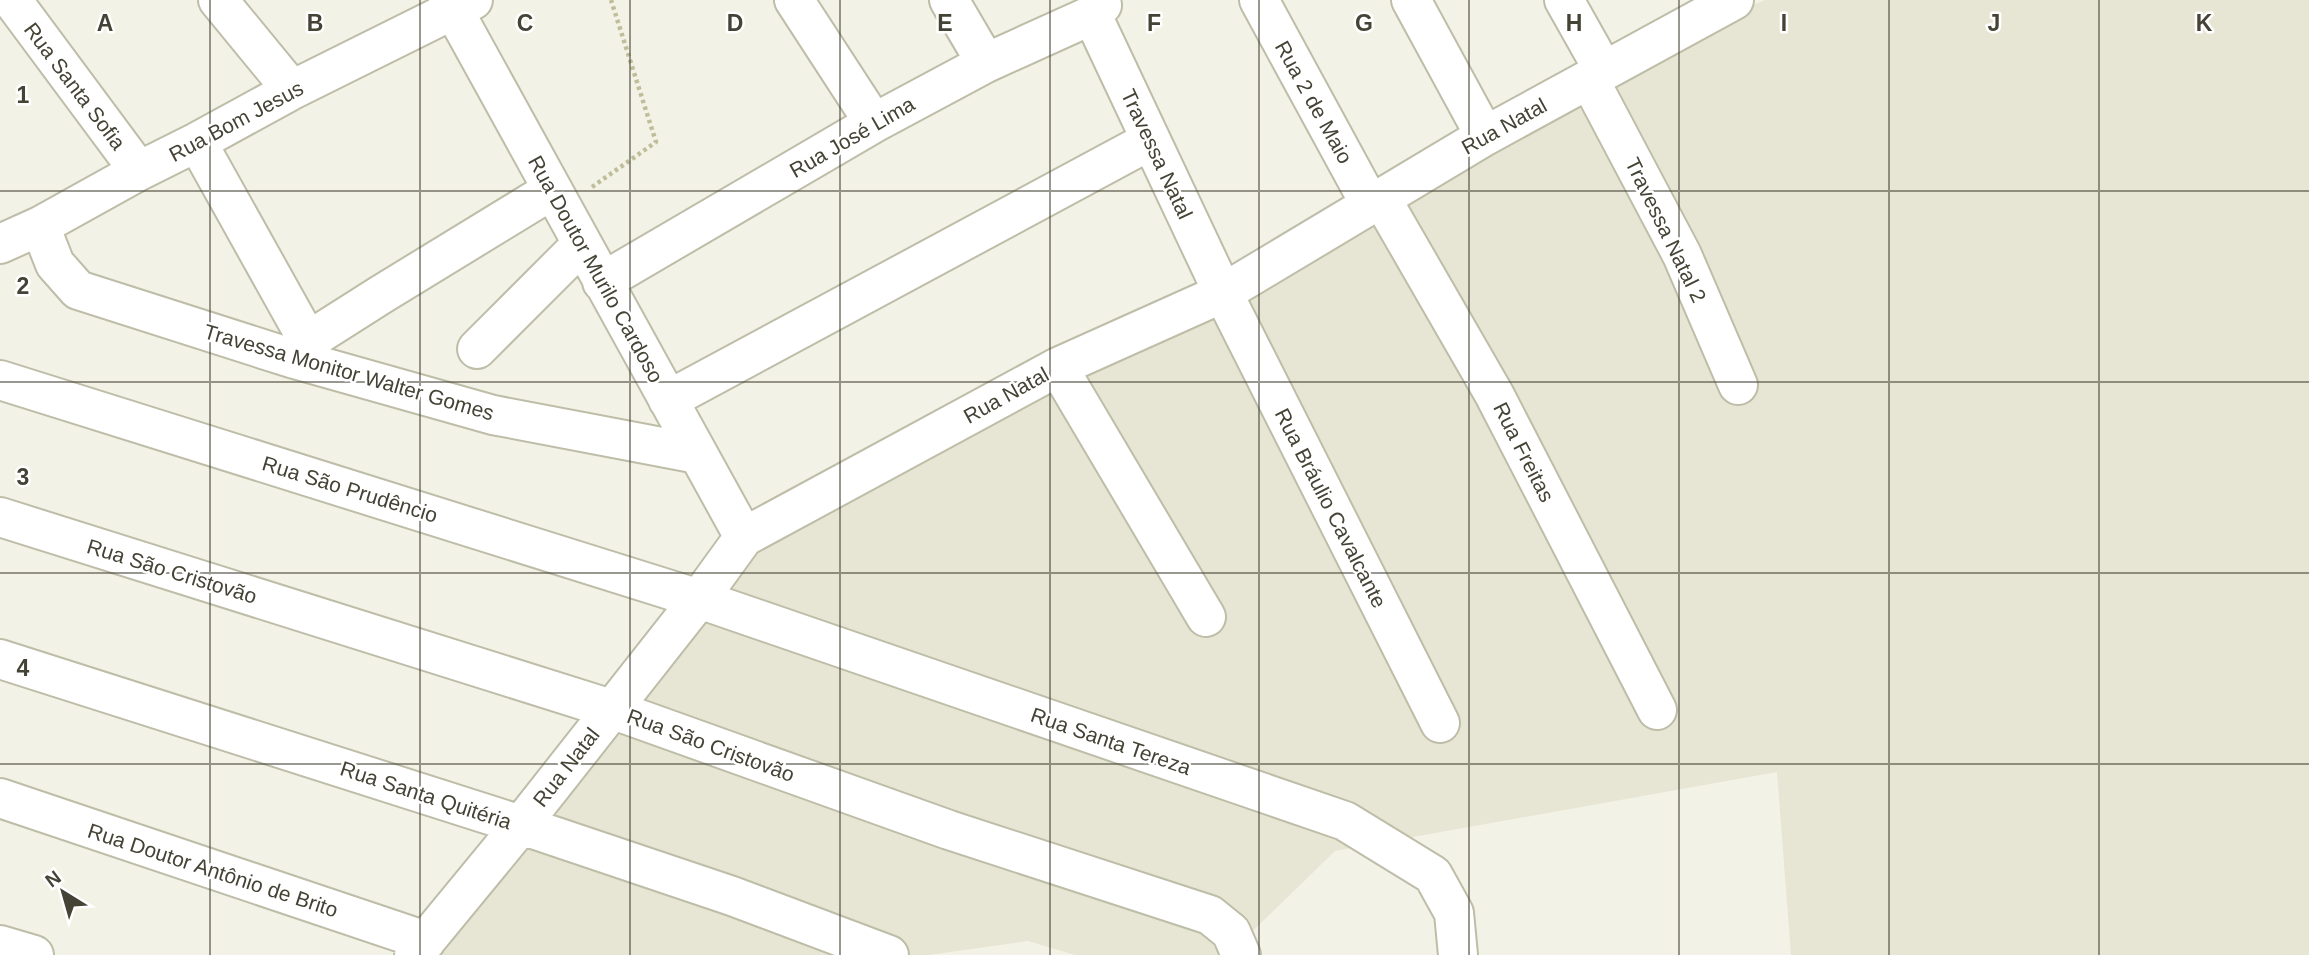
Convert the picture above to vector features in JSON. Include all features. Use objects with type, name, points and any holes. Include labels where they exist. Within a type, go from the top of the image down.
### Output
[{"type":"street","name":"Rua Santa Sofia","points":[[12,0],[139,171]]},
{"type":"street","points":[[218,0],[292,90]]},
{"type":"street","points":[[794,0],[874,123]]},
{"type":"street","points":[[949,0],[986,63]]},
{"type":"street","name":"Rua 2 de Maio","points":[[1259,0],[1376,201]]},
{"type":"street","points":[[1411,0],[1485,136]]},
{"type":"street","name":"Travessa Natal 2","points":[[1564,0],[1596,75],[1682,255],[1738,385]]},
{"type":"street","name":"Rua Natal","points":[[420,948],[521,825],[699,599],[744,537],[1058,367],[1223,293],[1485,136],[1734,0]]},
{"type":"street","name":"Rua Bom Jesus","points":[[0,244],[40,226],[139,171],[458,4]]},
{"type":"street","name":"Rua Doutor Murilo Cardoso","points":[[458,4],[602,282],[744,537]]},
{"type":"street","name":"Rua José Lima","points":[[602,282],[874,123],[1097,8]]},
{"type":"street","name":"Travessa Natal","points":[[1097,8],[1151,140],[1223,293]]},
{"type":"street","points":[[668,400],[1151,140]]},
{"type":"street","points":[[197,142],[299,349],[558,199]]},
{"type":"street","name":"Rua Freitas","points":[[1376,201],[1494,394],[1657,710]]},
{"type":"street","name":"Travessa Monitor Walter Gomes","points":[[40,226],[55,264],[78,290],[299,349],[493,415],[698,454]]},
{"type":"street","points":[[477,349],[582,244]]},
{"type":"street","name":"Rua Bráulio Cavalcante","points":[[1223,293],[1440,723]]},
{"type":"street","points":[[1058,367],[1206,617]]},
{"type":"street","name":"Rua São Prudêncio","points":[[0,380],[699,599]]},
{"type":"street","name":"Rua São Cristovão","points":[[0,517],[611,709],[949,830],[1210,915],[1231,932],[1241,955]]},
{"type":"street","name":"Rua Santa Tereza","points":[[699,599],[1345,821],[1433,874],[1454,914],[1458,955]]},
{"type":"street","name":"Rua Santa Quitéria","points":[[0,659],[521,825],[732,896],[889,955]]},
{"type":"street","name":"Rua Doutor Antônio de Brito","points":[[0,798],[420,948]]},
{"type":"street","points":[[0,945],[34,955]]},
{"type":"path","points":[[558,199],[656,142],[611,0]]},
{"type":"shaded area","points":[[1765,0],[2309,0],[2309,955],[1791,955],[1777,772],[1335,851],[1228,955],[1075,955],[1028,941],[929,955],[415,955],[730,568],[1711,22]]}]
